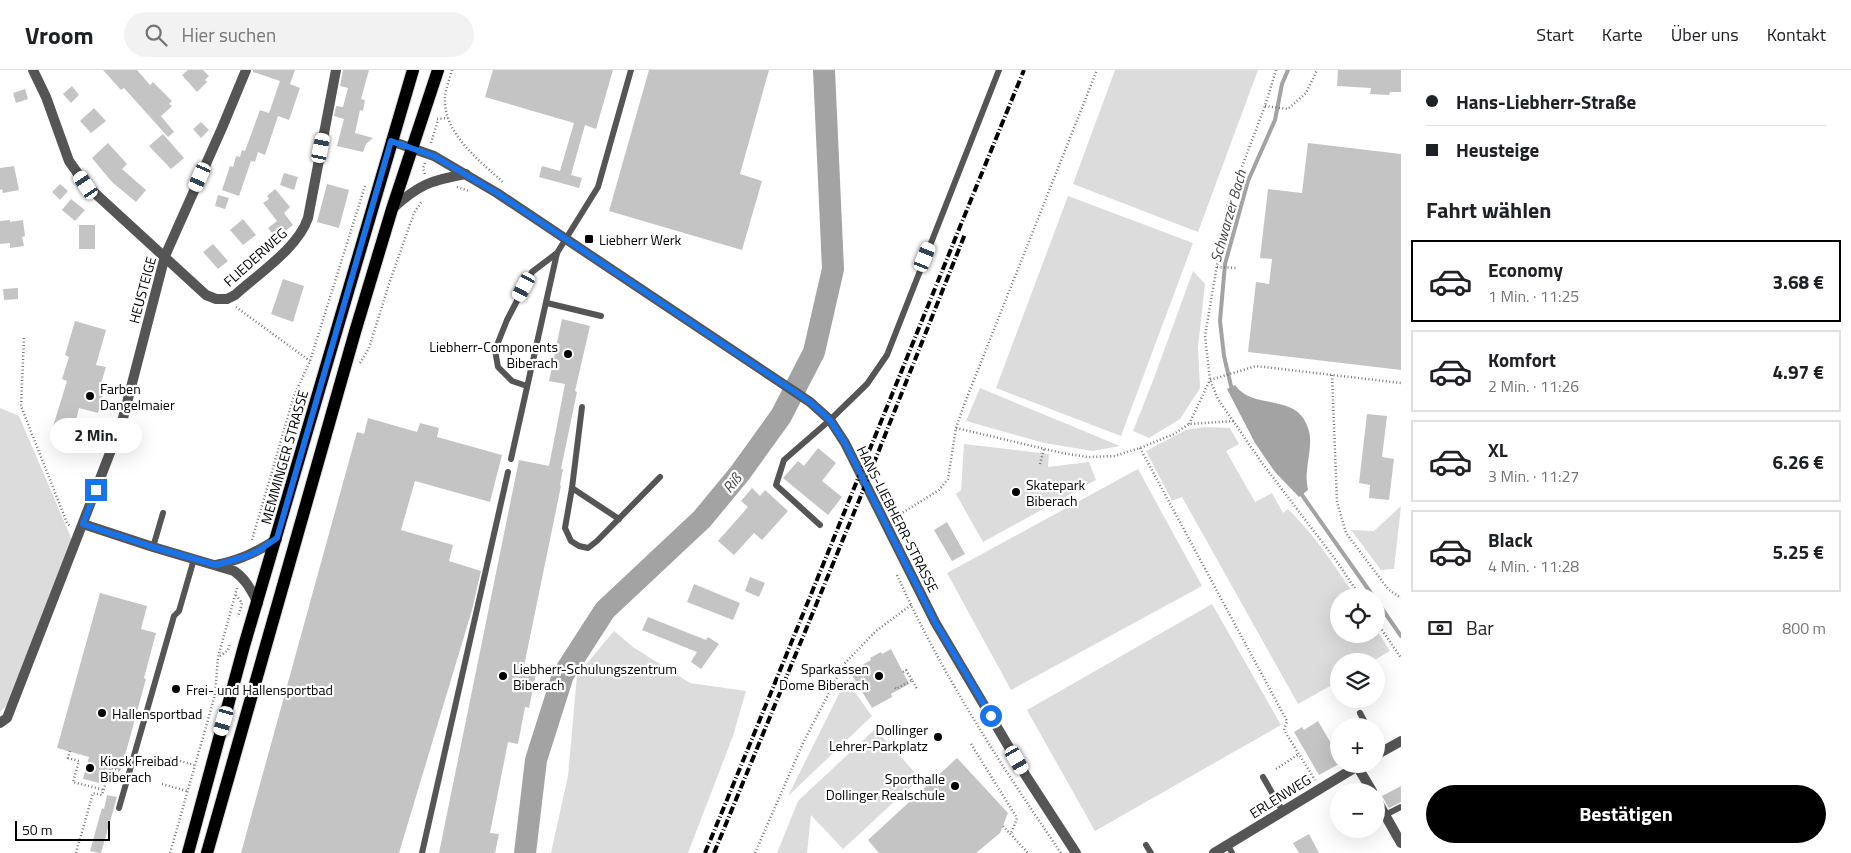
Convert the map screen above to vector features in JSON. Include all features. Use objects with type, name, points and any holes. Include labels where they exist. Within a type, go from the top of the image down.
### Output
[{"type":"main road","name":"MEMMINGER STRASSE","points":[[188,853],[244,646],[413,70]]},
{"type":"main road","points":[[207,853],[341,381],[392,209],[438,70]]},
{"type":"street","name":"FLIEDERWEG","points":[[33,70],[46,97],[69,161],[86,185],[206,295],[216,299],[227,299],[235,295],[294,243],[304,230],[308,218],[336,70]]},
{"type":"street","name":"HEUSTEIGE","points":[[0,723],[6,718],[122,422],[165,256],[246,70]]},
{"type":"street","name":"HANS-LIEBHERR-STRASSE","points":[[391,141],[434,156],[466,174],[810,402],[830,420],[845,443],[935,622],[1026,776],[1076,853]]},
{"type":"street","points":[[392,209],[419,187],[437,180],[466,174]]},
{"type":"street","points":[[81,529],[216,565],[242,576],[250,586],[258,603]]},
{"type":"street","points":[[216,565],[247,556],[277,538]]},
{"type":"street","points":[[1385,750],[1401,741]]},
{"type":"street","name":"ERLENWEG","points":[[1214,853],[1230,849],[1282,810],[1345,773]]},
{"type":"street","points":[[1385,815],[1401,844]]},
{"type":"lane","points":[[511,459],[557,254],[598,187],[632,70]]},
{"type":"lane","points":[[820,525],[776,485],[784,460],[830,420],[867,384],[887,355],[999,70]]},
{"type":"lane","points":[[527,386],[512,381],[498,367],[495,350],[507,320],[532,272],[557,254]]},
{"type":"lane","points":[[547,303],[601,316]]},
{"type":"lane","points":[[582,407],[572,488],[564,528],[571,541],[579,546],[588,548],[660,476]]},
{"type":"lane","points":[[422,853],[508,472]]},
{"type":"lane","points":[[572,488],[619,519]]},
{"type":"lane","points":[[153,547],[163,513]]},
{"type":"lane","points":[[119,808],[174,616],[179,611],[194,559]]},
{"type":"lane","points":[[1360,714],[1362,718]]},
{"type":"lane","points":[[1263,777],[1282,810]]},
{"type":"lane","points":[[1385,815],[1401,807]]},
{"type":"lane","points":[[1146,845],[1151,853]]},
{"type":"path","points":[[448,118],[445,97],[452,70]]},
{"type":"path","points":[[886,526],[894,518],[939,490],[948,479],[956,428],[1097,70]]},
{"type":"path","points":[[1276,70],[1265,106],[1227,206],[1205,336],[1210,380],[1218,399],[1262,463],[1335,559],[1355,588]]},
{"type":"path","points":[[1265,106],[1288,109],[1306,93],[1317,70]]},
{"type":"path","points":[[247,556],[294,396],[310,361],[367,178]]},
{"type":"path","points":[[1217,267],[1237,268]]},
{"type":"path","points":[[227,299],[260,326],[310,361]]},
{"type":"path","points":[[24,338],[21,406],[67,523],[81,529]]},
{"type":"path","points":[[1189,424],[1210,380],[1256,366],[1401,383]]},
{"type":"path","points":[[1332,376],[1337,502],[1346,533],[1388,589],[1401,598]]},
{"type":"path","points":[[956,428],[1044,449],[1088,457],[1115,456],[1140,448],[1174,434],[1189,424],[1234,421]]},
{"type":"path","points":[[1140,448],[1287,721],[1284,730],[1320,788]]},
{"type":"path","points":[[1040,464],[1044,449]]},
{"type":"path","points":[[170,853],[215,695],[218,657],[242,576]]},
{"type":"path","points":[[235,595],[242,603],[237,620]]},
{"type":"path","points":[[755,853],[803,743],[844,664],[876,631],[911,605],[981,730],[1061,853]]},
{"type":"path","points":[[1385,634],[1401,658]]},
{"type":"path","points":[[218,657],[228,650],[233,636]]},
{"type":"path","points":[[904,672],[906,670],[917,689]]},
{"type":"path","points":[[895,688],[912,680]]},
{"type":"path","points":[[971,744],[1017,818],[1011,834]]},
{"type":"path","points":[[70,751],[68,758],[79,761],[73,782],[104,790]]},
{"type":"path","points":[[1276,768],[1299,754]]},
{"type":"path","points":[[170,758],[194,765]]},
{"type":"path","points":[[76,853],[93,793],[102,795],[110,768],[130,774]]},
{"type":"path","points":[[162,784],[187,791]]},
{"type":"path","points":[[1003,826],[1028,853]]},
{"type":"shaded area","points":[[1115,70],[1258,70],[1198,232],[1073,184]]},
{"type":"shaded area","points":[[1068,196],[1193,243],[1121,436],[996,388]]},
{"type":"shaded area","points":[[1193,271],[1205,284],[1198,347],[1200,388],[1180,419],[1149,438],[1133,431]]},
{"type":"shaded area","points":[[1235,385],[1252,398],[1285,405],[1302,417],[1308,428],[1310,444],[1307,476],[1308,490],[1299,497],[1275,472],[1255,443],[1227,389]]},
{"type":"shaded area","points":[[980,388],[1120,446],[1093,451],[1044,443],[966,421]]},
{"type":"shaded area","points":[[0,408],[19,416],[72,540],[9,703],[0,712]]},
{"type":"shaded area","points":[[1203,427],[1230,428],[1239,444],[1226,451],[1255,502],[1272,493],[1283,513],[1288,509],[1298,519],[1350,588],[1330,588],[1330,643],[1385,643],[1390,651],[1385,654],[1330,653],[1330,686],[1298,704],[1182,497],[1172,501],[1146,451],[1186,430]]},
{"type":"shaded area","name":"Skatepark Biberach","points":[[964,444],[1049,454],[1048,467],[1089,462],[1096,480],[983,542],[956,494],[961,490]]},
{"type":"shaded area","points":[[1138,469],[1202,586],[1011,690],[947,573]]},
{"type":"shaded area","points":[[1401,506],[1394,569],[1381,570],[1351,530],[1374,531]]},
{"type":"shaded area","points":[[1212,604],[1281,725],[1095,831],[1027,710]]},
{"type":"shaded area","points":[[614,631],[633,647],[690,683],[746,691],[733,736],[688,853],[551,853],[568,776],[577,675]]},
{"type":"shaded area","points":[[846,680],[872,716],[788,796]]},
{"type":"shaded area","points":[[875,729],[920,778],[843,849],[811,815],[807,853],[777,853],[798,801]]},
{"type":"building","points":[[103,70],[137,70],[150,85],[153,82],[172,101],[169,104],[172,106],[161,116],[174,132],[168,137],[124,88],[121,90]]},
{"type":"building","points":[[188,70],[203,70],[209,76],[205,80],[207,82],[197,92],[182,75]]},
{"type":"building","points":[[253,70],[295,70],[290,84],[300,88],[289,120],[278,116],[265,155],[258,152],[255,162],[251,161],[239,196],[222,190],[230,166],[233,167],[236,156],[240,157],[242,150],[245,151],[260,110],[269,113],[280,81],[253,72]]},
{"type":"building","points":[[343,70],[369,70],[361,99],[365,100],[363,111],[360,110],[355,133],[373,138],[366,144],[363,152],[337,146],[344,119],[334,116],[336,106],[343,107],[348,88],[340,86]]},
{"type":"building","points":[[493,70],[613,70],[596,129],[585,125],[571,175],[582,178],[579,188],[539,177],[542,166],[560,171],[574,123],[485,97]]},
{"type":"building","points":[[649,70],[769,70],[740,174],[762,181],[742,250],[609,211]]},
{"type":"building","points":[[1338,70],[1401,70],[1401,92],[1390,92],[1389,95],[1370,94],[1371,88],[1337,86]]},
{"type":"building","points":[[72,86],[79,95],[71,103],[63,94]]},
{"type":"building","points":[[25,89],[28,99],[16,103],[13,93]]},
{"type":"building","points":[[94,108],[106,121],[91,133],[80,121]]},
{"type":"building","points":[[201,122],[209,130],[201,138],[193,129]]},
{"type":"building","points":[[163,134],[184,158],[171,169],[149,146]]},
{"type":"building","points":[[108,143],[127,164],[122,169],[146,190],[136,202],[112,182],[92,158]]},
{"type":"building","points":[[1308,143],[1401,154],[1401,370],[1248,352],[1256,282],[1269,284],[1272,259],[1260,258],[1268,189],[1302,193]]},
{"type":"building","points":[[14,166],[19,190],[3,193],[2,189],[0,190],[0,168]]},
{"type":"building","points":[[284,173],[298,177],[294,190],[280,185]]},
{"type":"building","points":[[60,184],[68,191],[60,200],[52,192]]},
{"type":"building","points":[[327,184],[349,190],[339,228],[317,222]]},
{"type":"building","points":[[275,189],[290,207],[284,213],[293,225],[276,238],[268,228],[277,221],[263,203],[269,199],[267,196]]},
{"type":"building","points":[[218,195],[229,198],[225,209],[215,206]]},
{"type":"building","points":[[71,199],[85,210],[75,221],[62,210]]},
{"type":"building","points":[[243,219],[256,235],[243,245],[230,230]]},
{"type":"building","points":[[10,220],[10,222],[23,220],[25,236],[22,237],[24,246],[10,248],[10,243],[0,244],[0,221]]},
{"type":"building","points":[[79,225],[95,225],[95,249],[79,249]]},
{"type":"building","points":[[213,244],[228,261],[218,269],[203,252]]},
{"type":"building","points":[[283,279],[304,286],[293,322],[271,314]]},
{"type":"building","points":[[18,288],[18,299],[4,300],[3,289]]},
{"type":"building","points":[[562,319],[590,326],[575,391],[577,392],[561,469],[563,469],[561,486],[523,671],[536,674],[529,708],[525,707],[518,744],[508,742],[490,833],[499,834],[495,853],[439,853],[519,460],[549,466],[565,384],[549,381]]},
{"type":"building","points":[[75,321],[106,330],[96,365],[106,367],[99,390],[104,391],[98,413],[79,408],[74,429],[70,427],[67,438],[51,433],[67,381],[62,379],[69,357],[65,355]]},
{"type":"building","points":[[1367,414],[1387,416],[1382,457],[1394,459],[1389,500],[1369,498],[1370,485],[1359,483]]},
{"type":"building","points":[[368,418],[417,432],[420,423],[439,428],[437,437],[502,455],[490,502],[415,481],[401,530],[453,545],[449,561],[481,571],[472,610],[399,853],[241,853],[357,432],[364,434]]},
{"type":"building","points":[[818,448],[836,463],[822,481],[842,497],[828,515],[783,478],[798,461],[804,466]]},
{"type":"building","points":[[752,488],[760,496],[765,490],[788,511],[762,540],[754,533],[734,555],[718,541],[748,507],[741,501]]},
{"type":"building","points":[[947,522],[965,554],[952,561],[934,530]]},
{"type":"building","points":[[750,577],[765,583],[759,597],[745,591]]},
{"type":"building","points":[[694,584],[740,603],[733,620],[687,602]]},
{"type":"building","name":"Hallensportbad","points":[[100,593],[147,606],[141,629],[156,633],[144,678],[146,679],[121,770],[108,767],[103,784],[83,779],[89,757],[57,748]]},
{"type":"building","points":[[648,617],[706,640],[708,637],[719,644],[701,669],[691,662],[697,652],[642,630]]},
{"type":"building","name":"Sparkassen Dome Biberach","points":[[891,649],[909,684],[891,694],[892,697],[872,708],[850,672],[871,660],[870,658]]},
{"type":"building","points":[[1318,721],[1330,742],[1330,769],[1319,775],[1294,732],[1302,727],[1304,730]]},
{"type":"building","name":"Sporthalle Dollinger Realschule","points":[[957,758],[1008,813],[1000,833],[976,853],[879,853],[868,840]]},
{"type":"building","points":[[1401,786],[1401,802],[1389,808],[1385,801],[1385,794]]},
{"type":"building","points":[[107,795],[117,797],[101,853],[99,853],[90,851]]},
{"type":"building","points":[[1309,834],[1319,853],[1299,853],[1293,843]]},
{"type":"waterway","name":"Riß","points":[[525,853],[536,760],[563,675],[605,610],[702,519],[740,473],[781,416],[814,352],[833,269],[824,70]]},
{"type":"waterway","name":"Schwarzer Bach","points":[[1233,390],[1224,356],[1220,321],[1225,264],[1248,181],[1275,120],[1282,84],[1288,70]]},
{"type":"waterway","name":"Schwarzer Bach","points":[[1301,491],[1367,588]]},
{"type":"waterway","name":"Schwarzer Bach","points":[[1385,613],[1401,636]]},
{"type":"railway","points":[[705,853],[1024,70]]},
{"type":"railway","points":[[714,853],[860,498],[965,234]]},
{"type":"place","name":"Liebherr Werk","points":[[589,239]]},
{"type":"place","name":"Liebherr-Components Biberach","points":[[568,354]]},
{"type":"place","name":"Farben Dangelmaier","points":[[90,396]]},
{"type":"place","name":"Skatepark Biberach","points":[[1016,492]]},
{"type":"place","name":"Liebherr-Schulungszentrum Biberach","points":[[503,676]]},
{"type":"place","name":"Sparkassen Dome Biberach","points":[[879,676]]},
{"type":"place","name":"Frei- und Hallensportbad","points":[[176,689]]},
{"type":"place","name":"Hallensportbad","points":[[102,713]]},
{"type":"place","name":"Dollinger Lehrer-Parkplatz","points":[[938,737]]},
{"type":"place","name":"Kiosk Freibad Biberach","points":[[90,768]]},
{"type":"place","name":"Sporthalle Dollinger Realschule","points":[[955,786]]},
{"type":"route","points":[[96,490],[83,524],[216,565],[247,556],[277,538],[391,141],[434,156],[497,193],[810,402],[830,420],[845,443],[935,622],[991,716]]}]
